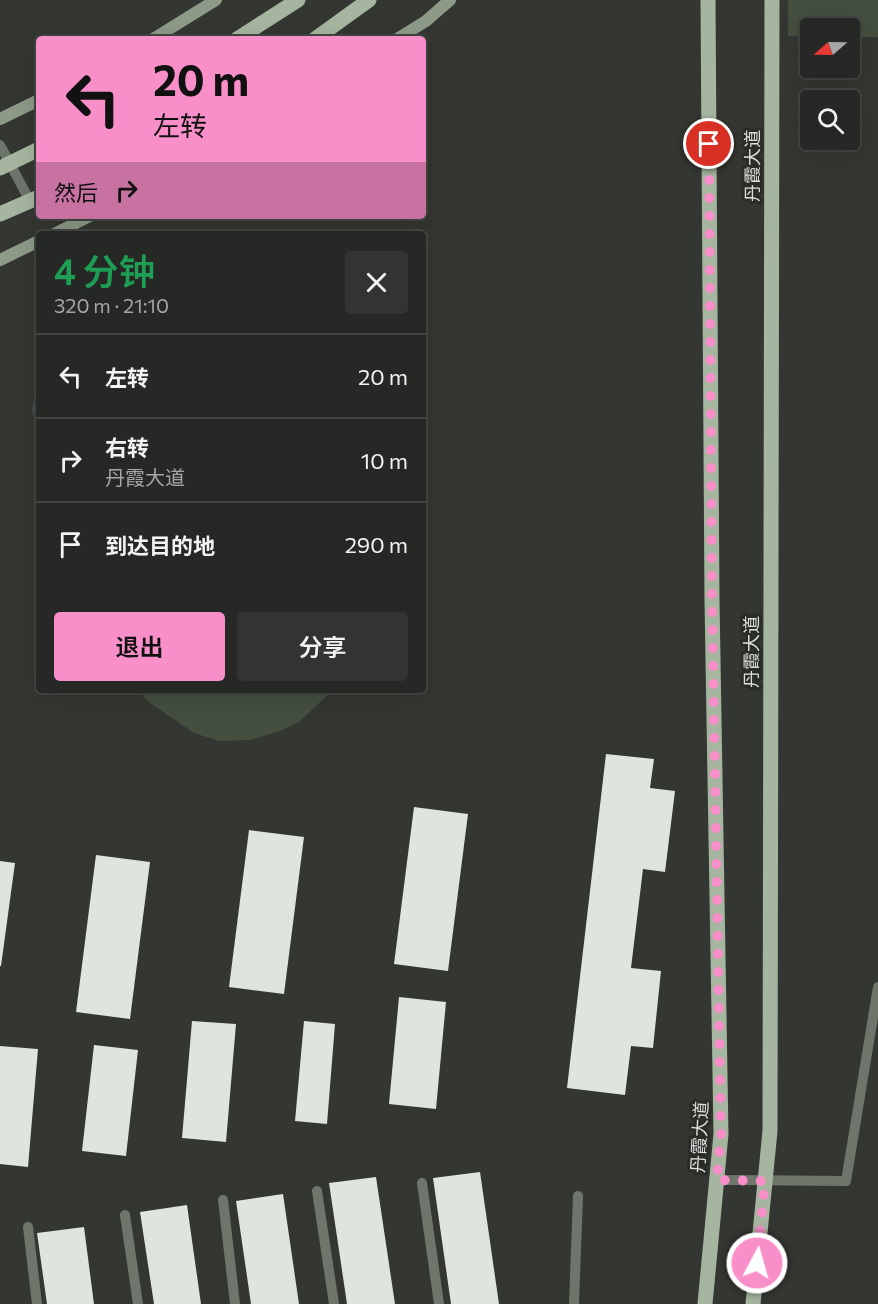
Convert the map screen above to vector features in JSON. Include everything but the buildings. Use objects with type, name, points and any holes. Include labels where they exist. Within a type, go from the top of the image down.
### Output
[{"type":"main road","points":[[158,36],[216,0]]},
{"type":"main road","points":[[242,36],[298,0]]},
{"type":"main road","points":[[319,36],[369,0]]},
{"type":"main road","points":[[402,36],[426,21],[450,0]]},
{"type":"main road","name":"丹霞大道","points":[[705,1304],[721,1134],[712,588],[708,0]]},
{"type":"main road","name":"丹霞大道","points":[[753,1304],[770,1131],[772,0]]},
{"type":"main road","points":[[0,120],[36,102]]},
{"type":"main road","points":[[5,166],[36,150]]},
{"type":"main road","points":[[0,214],[35,199]]},
{"type":"main road","points":[[60,231],[84,219]]},
{"type":"main road","points":[[0,260],[36,242]]},
{"type":"lane","points":[[0,145],[5,166],[35,199]]},
{"type":"lane","points":[[717,1180],[846,1181],[878,987]]},
{"type":"lane","points":[[422,1183],[439,1304]]},
{"type":"lane","points":[[317,1191],[334,1304]]},
{"type":"lane","points":[[574,1304],[578,1196]]},
{"type":"lane","points":[[223,1200],[235,1304]]},
{"type":"lane","points":[[125,1215],[138,1304]]},
{"type":"lane","points":[[28,1227],[37,1304]]},
{"type":"green space","points":[[788,0],[878,0],[878,37],[860,37],[860,18],[800,18],[800,36],[788,36]]},
{"type":"green space","points":[[36,384],[36,423],[32,411]]},
{"type":"green space","points":[[141,693],[330,693],[299,722],[251,740],[219,741],[194,733],[150,703]]},
{"type":"route","points":[[709,144],[712,600],[721,1134],[717,1180],[765,1181],[757,1263]]}]
